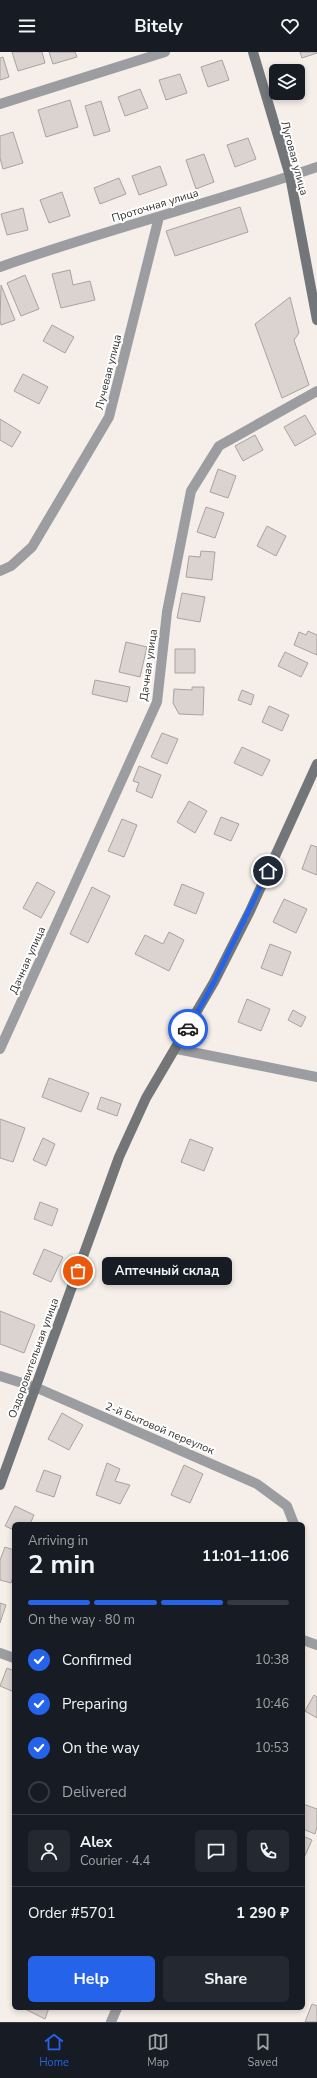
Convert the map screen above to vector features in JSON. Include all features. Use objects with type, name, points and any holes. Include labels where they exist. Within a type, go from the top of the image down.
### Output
[{"type":"street","points":[[0,104],[165,52]]},
{"type":"street","name":"Луговая улица","points":[[253,52],[290,176],[317,320]]},
{"type":"street","name":"Проточная улица","points":[[0,267],[66,244],[159,218],[317,167]]},
{"type":"street","name":"Лучевая улица","points":[[0,571],[10,566],[32,547],[109,417],[159,218]]},
{"type":"street","name":"Дачная улица","points":[[0,1049],[157,702],[167,612],[191,490],[219,446],[317,391]]},
{"type":"street","name":"Оздоровительная улица","points":[[0,1485],[119,1158],[146,1098],[177,1049],[214,982],[250,911],[317,764]]},
{"type":"street","points":[[177,1049],[317,1077]]},
{"type":"street","name":"2-й Бытовой переулок","points":[[0,1376],[36,1388],[257,1484],[287,1506],[293,1522]]},
{"type":"street","points":[[305,1641],[317,1645]]},
{"type":"street","points":[[0,1653],[12,1657]]},
{"type":"street","points":[[111,2022],[116,2010]]},
{"type":"building","points":[[12,52],[42,52],[45,63],[18,71]]},
{"type":"building","points":[[49,52],[75,52],[77,57],[53,64]]},
{"type":"building","points":[[300,52],[317,52],[317,53],[302,58]]},
{"type":"building","points":[[3,57],[9,77],[0,80],[0,58]]},
{"type":"building","points":[[222,60],[229,80],[208,87],[201,67]]},
{"type":"building","points":[[180,74],[187,93],[166,100],[159,80]]},
{"type":"building","points":[[140,89],[148,108],[125,116],[118,97]]},
{"type":"building","points":[[70,100],[78,127],[46,137],[38,110]]},
{"type":"building","points":[[101,101],[110,131],[94,136],[85,106]]},
{"type":"building","points":[[13,132],[23,163],[3,169],[0,158],[0,136]]},
{"type":"building","points":[[248,138],[256,159],[235,167],[227,145]]},
{"type":"building","points":[[204,154],[214,182],[196,189],[186,160]]},
{"type":"building","points":[[160,166],[167,185],[139,195],[132,176]]},
{"type":"building","points":[[119,178],[126,194],[100,204],[94,188]]},
{"type":"building","points":[[62,192],[70,216],[49,223],[40,200]]},
{"type":"building","points":[[240,207],[248,232],[175,256],[166,231]]},
{"type":"building","points":[[23,208],[28,230],[7,235],[1,214]]},
{"type":"building","points":[[70,270],[73,285],[90,281],[95,300],[61,308],[52,274]]},
{"type":"building","points":[[25,275],[39,309],[21,316],[7,283]]},
{"type":"building","points":[[1,285],[15,320],[1,325],[0,321]]},
{"type":"building","points":[[290,297],[299,333],[294,340],[309,385],[282,398],[255,324]]},
{"type":"building","points":[[52,325],[74,337],[65,353],[43,341]]},
{"type":"building","points":[[23,374],[48,387],[39,404],[14,391]]},
{"type":"building","points":[[305,415],[316,434],[295,446],[284,427]]},
{"type":"building","points":[[0,419],[21,432],[12,447],[0,440]]},
{"type":"building","points":[[255,435],[263,450],[243,461],[235,446]]},
{"type":"building","points":[[218,469],[236,476],[228,498],[210,492]]},
{"type":"building","points":[[206,507],[224,513],[215,538],[197,532]]},
{"type":"building","points":[[267,526],[286,536],[276,556],[257,546]]},
{"type":"building","points":[[201,551],[215,552],[212,580],[186,577],[189,556],[200,557]]},
{"type":"building","points":[[182,593],[205,597],[200,622],[177,618]]},
{"type":"building","points":[[308,631],[317,635],[317,655],[294,645],[299,632],[306,635]]},
{"type":"building","points":[[126,642],[147,647],[140,677],[119,672]]},
{"type":"building","points":[[175,649],[195,649],[195,673],[175,673]]},
{"type":"building","points":[[285,652],[308,663],[301,677],[278,666]]},
{"type":"building","points":[[95,680],[130,687],[127,702],[92,694]]},
{"type":"building","points":[[192,687],[204,687],[203,715],[179,714],[173,703],[174,689],[192,690]]},
{"type":"building","points":[[242,690],[254,695],[251,705],[238,700]]},
{"type":"building","points":[[269,706],[289,715],[282,731],[262,722]]},
{"type":"building","points":[[162,733],[178,739],[167,764],[151,757]]},
{"type":"building","points":[[242,747],[270,760],[262,776],[234,763]]},
{"type":"building","points":[[139,766],[161,775],[152,798],[136,791],[139,783],[133,781]]},
{"type":"building","points":[[189,801],[207,811],[195,833],[177,822]]},
{"type":"building","points":[[221,817],[239,824],[231,841],[214,834]]},
{"type":"building","points":[[122,819],[137,825],[124,857],[108,851]]},
{"type":"building","points":[[311,845],[317,847],[317,875],[302,869]]},
{"type":"building","points":[[37,882],[55,892],[41,918],[23,908]]},
{"type":"building","points":[[182,884],[204,893],[196,914],[174,905]]},
{"type":"building","points":[[92,887],[110,896],[88,943],[70,934]]},
{"type":"building","points":[[284,899],[307,909],[296,933],[273,922]]},
{"type":"building","points":[[169,932],[184,940],[169,971],[135,954],[145,935],[163,944]]},
{"type":"building","points":[[270,944],[291,952],[282,976],[261,968]]},
{"type":"building","points":[[247,999],[270,1009],[261,1031],[238,1022]]},
{"type":"building","points":[[293,1010],[306,1017],[301,1027],[288,1020]]},
{"type":"building","points":[[49,1078],[89,1093],[81,1112],[42,1097]]},
{"type":"building","points":[[101,1097],[121,1104],[117,1116],[97,1109]]},
{"type":"building","points":[[0,1119],[25,1128],[13,1162],[0,1158]]},
{"type":"building","points":[[43,1138],[55,1144],[46,1166],[33,1160]]},
{"type":"building","points":[[190,1139],[213,1148],[204,1171],[181,1162]]},
{"type":"building","points":[[40,1202],[58,1209],[52,1226],[34,1219]]},
{"type":"building","points":[[44,1249],[63,1257],[51,1282],[33,1274]]},
{"type":"building","points":[[0,1311],[35,1325],[24,1353],[0,1344]]},
{"type":"building","points":[[62,1413],[83,1425],[69,1450],[48,1439]]},
{"type":"building","points":[[107,1463],[120,1469],[115,1481],[130,1485],[120,1504],[96,1495]]},
{"type":"building","points":[[184,1465],[203,1474],[190,1503],[171,1495]]},
{"type":"building","points":[[44,1470],[61,1476],[54,1497],[36,1491]]},
{"type":"building","points":[[15,1506],[34,1515],[31,1522],[12,1522],[12,1529],[5,1526]]},
{"type":"building","points":[[5,1547],[12,1549],[11,1583],[0,1580],[0,1560]]},
{"type":"building","points":[[0,1603],[6,1605],[0,1623]]},
{"type":"building","points":[[7,1668],[12,1670],[12,1691],[0,1686]]},
{"type":"building","points":[[314,1695],[317,1697],[317,1718],[305,1711]]},
{"type":"building","points":[[305,1805],[317,1809],[317,1827],[315,1834],[305,1830]]},
{"type":"building","points":[[305,1837],[312,1840],[305,1856]]},
{"type":"building","points":[[312,2004],[317,2006],[317,2022],[305,2022]]},
{"type":"building","points":[[27,2010],[48,2010],[45,2019]]},
{"type":"way so far","points":[[78,1271],[124,1146],[146,1098],[188,1029]]},
{"type":"place","name":"Аптечный склад","points":[[78,1271]]},
{"type":"route","points":[[188,1029],[250,911],[268,871]]}]
